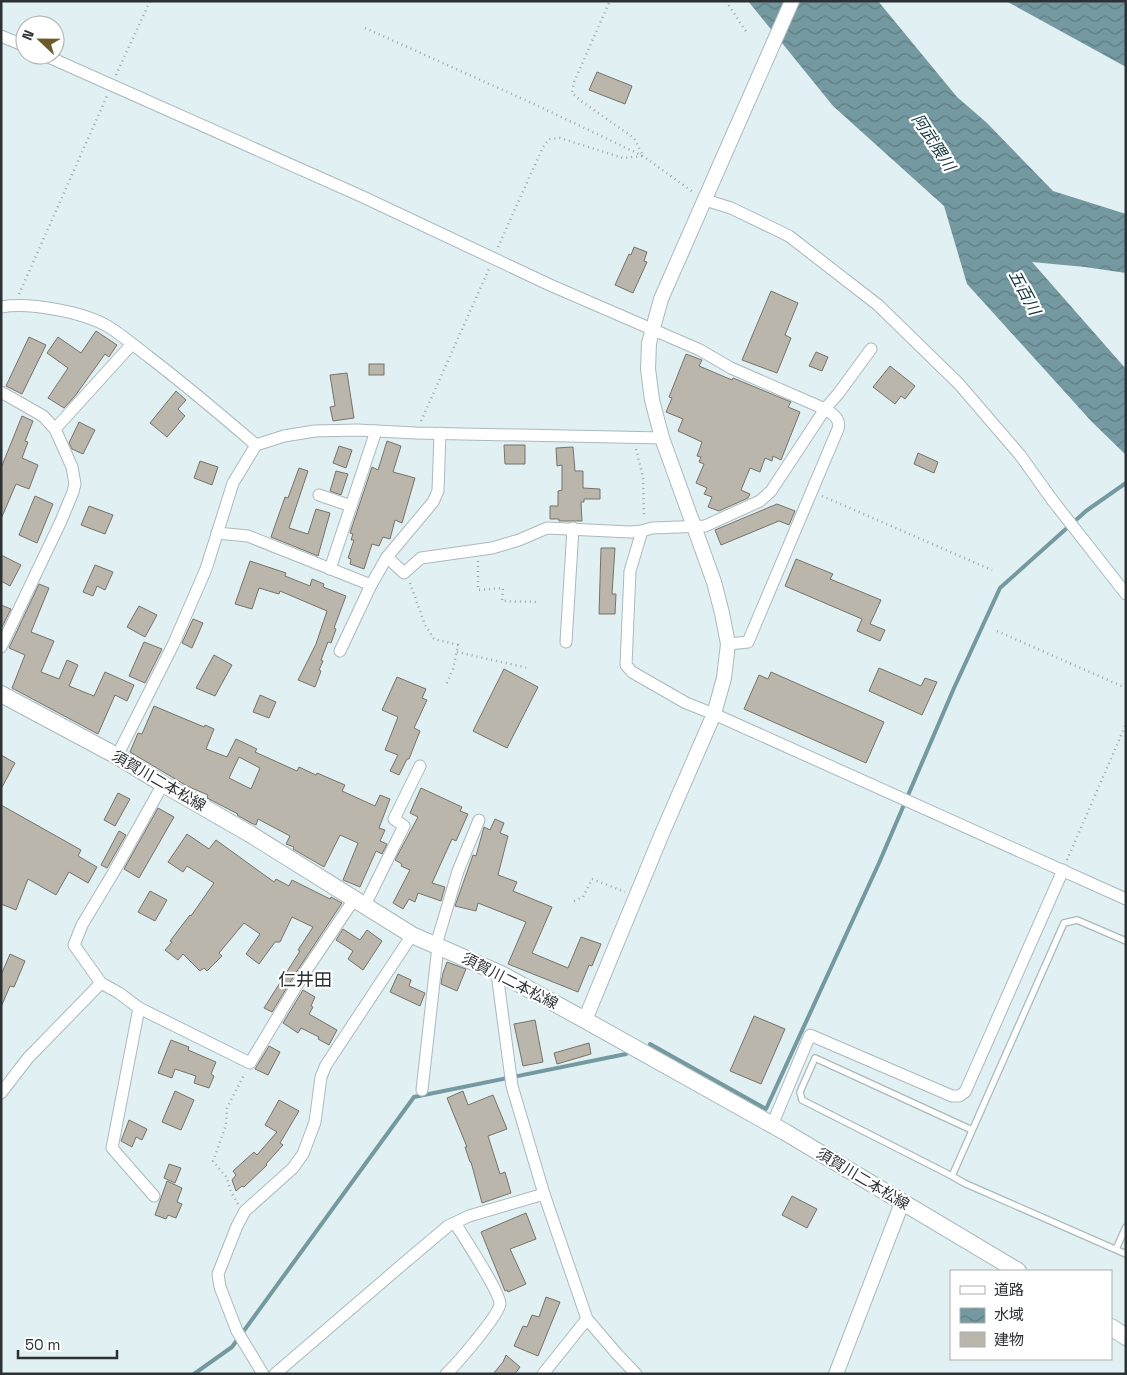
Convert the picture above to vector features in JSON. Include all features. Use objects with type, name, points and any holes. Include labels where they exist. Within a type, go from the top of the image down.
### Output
[{"type":"main road","name":"須賀川二本松線","points":[[1,694],[117,756],[250,834],[412,935],[502,974],[585,1020],[772,1126],[1016,1270]]},
{"type":"main road","points":[[1112,1328],[1126,1337]]},
{"type":"street","points":[[585,1020],[714,714],[724,678],[728,644],[714,582],[662,438],[652,400],[648,369],[649,343],[652,328],[662,299],[792,1]]},
{"type":"street","points":[[1,36],[15,42]]},
{"type":"street","points":[[65,64],[493,257],[550,285],[652,328],[700,350],[731,368],[825,409],[836,417],[839,426],[748,642],[728,644]]},
{"type":"street","points":[[705,200],[731,208],[789,236],[878,305],[959,384],[1015,449],[1126,594]]},
{"type":"street","points":[[1,307],[14,305],[34,306],[88,317],[109,327],[180,381],[256,445]]},
{"type":"street","points":[[55,429],[132,344]]},
{"type":"street","points":[[388,556],[404,573],[421,558],[500,546],[547,528],[642,531],[652,528],[705,526],[760,502],[771,491],[825,409],[871,349]]},
{"type":"street","points":[[1,392],[43,416],[55,429],[72,467],[74,484],[73,492],[1,647]]},
{"type":"street","points":[[117,756],[176,636],[206,569],[233,483],[256,445],[284,436],[315,431],[662,438]]},
{"type":"street","points":[[330,569],[376,431]]},
{"type":"street","points":[[340,651],[370,586],[388,556],[433,502],[438,492],[440,433]]},
{"type":"street","points":[[320,495],[351,506]]},
{"type":"street","points":[[566,642],[573,528]]},
{"type":"street","points":[[642,531],[630,571],[626,665],[632,672],[686,703],[1126,899]]},
{"type":"street","points":[[217,533],[248,536],[370,586]]},
{"type":"street","points":[[163,784],[82,925],[74,944],[101,983],[119,993],[139,1008],[250,1063],[304,975],[360,902],[404,826],[394,819],[420,766]]},
{"type":"street","points":[[422,1090],[437,946],[458,871],[480,820]]},
{"type":"street","points":[[772,1126],[810,1035],[952,1096],[959,1096],[964,1092],[1063,870]]},
{"type":"street","points":[[263,1374],[237,1331],[220,1287],[218,1274],[245,1211],[293,1168],[303,1154],[315,1122],[319,1084],[326,1064],[412,935]]},
{"type":"street","points":[[502,974],[498,981],[512,1086],[544,1194],[587,1319],[636,1374]]},
{"type":"street","points":[[1,1093],[28,1058],[101,983]]},
{"type":"street","points":[[139,1008],[112,1148],[154,1196]]},
{"type":"street","points":[[275,1374],[433,1238],[455,1223],[469,1216],[544,1194]]},
{"type":"street","points":[[836,1374],[902,1203]]},
{"type":"street","points":[[446,1374],[492,1319],[500,1303],[484,1271],[455,1223]]},
{"type":"street","points":[[543,1374],[587,1319]]},
{"type":"lane","points":[[952,1176],[1064,923],[1077,920],[1126,941]]},
{"type":"lane","points":[[972,1130],[816,1058],[800,1092],[802,1100],[952,1176],[1126,1254]]},
{"type":"lane","points":[[1116,1249],[1126,1227]]},
{"type":"path","points":[[14,305],[150,1]]},
{"type":"path","points":[[610,1],[574,82],[572,93],[634,138],[643,156]]},
{"type":"path","points":[[726,1],[747,33]]},
{"type":"path","points":[[365,28],[526,100],[643,156],[705,200]]},
{"type":"path","points":[[416,433],[493,257],[543,147],[549,139],[560,138],[622,158],[643,156]]},
{"type":"path","points":[[634,437],[643,477],[642,531]]},
{"type":"path","points":[[812,492],[992,570]]},
{"type":"path","points":[[478,550],[478,590],[504,588],[502,602],[536,602]]},
{"type":"path","points":[[404,573],[434,639],[458,645],[453,669],[446,685]]},
{"type":"path","points":[[997,631],[1126,688]]},
{"type":"path","points":[[457,652],[528,668]]},
{"type":"path","points":[[1063,870],[1126,724]]},
{"type":"path","points":[[574,901],[583,897],[592,879],[636,896]]},
{"type":"path","points":[[245,1211],[231,1192],[227,1178],[213,1161],[226,1125],[227,1108],[250,1063]]},
{"type":"water","points":[[748,1],[878,1],[957,97],[987,123],[1053,191],[1126,214],[1126,273],[1032,262],[1126,369],[1126,455],[1092,422],[967,284],[944,206],[833,106]]},
{"type":"water","points":[[1006,1],[1126,1],[1126,67]]},
{"type":"building","points":[[597,72],[632,86],[625,104],[589,90]]},
{"type":"building","points":[[634,247],[647,252],[644,261],[647,262],[633,293],[615,285]]},
{"type":"building","points":[[771,291],[798,303],[785,335],[791,338],[777,373],[742,360]]},
{"type":"building","points":[[96,331],[117,345],[109,357],[105,354],[75,396],[64,408],[48,398],[68,368],[47,353],[58,337],[81,353]]},
{"type":"building","points":[[29,337],[46,345],[22,394],[6,386]]},
{"type":"building","points":[[816,352],[828,357],[822,371],[809,366]]},
{"type":"building","points":[[686,354],[702,360],[699,366],[791,402],[788,407],[800,412],[781,460],[773,456],[772,461],[765,458],[760,472],[750,468],[741,490],[750,494],[748,498],[719,511],[708,507],[712,497],[704,494],[707,488],[696,483],[704,464],[699,462],[701,457],[697,456],[702,442],[678,431],[683,419],[666,412],[672,398],[669,397]]},
{"type":"building","points":[[369,364],[384,364],[384,375],[369,375]]},
{"type":"building","points":[[890,366],[915,386],[905,399],[901,396],[895,404],[873,387]]},
{"type":"building","points":[[347,373],[354,418],[333,421],[330,407],[335,406],[330,375]]},
{"type":"building","points":[[176,391],[186,400],[178,409],[185,416],[167,437],[150,423]]},
{"type":"building","points":[[22,416],[33,421],[25,441],[28,442],[22,458],[38,465],[29,489],[16,484],[1,519],[1,468]]},
{"type":"building","points":[[79,422],[95,430],[83,454],[72,449],[69,443]]},
{"type":"building","points":[[387,441],[401,446],[393,472],[415,478],[402,523],[395,520],[390,539],[383,537],[379,546],[372,544],[364,569],[350,564],[351,559],[348,558],[354,540],[351,540],[353,534],[350,533],[372,467],[378,470]]},
{"type":"building","points":[[504,445],[525,445],[525,464],[505,464]]},
{"type":"building","points":[[339,446],[352,450],[346,468],[333,463]]},
{"type":"building","points":[[573,447],[575,471],[583,471],[583,488],[600,489],[600,499],[584,499],[584,502],[581,502],[582,521],[550,519],[550,506],[558,506],[558,491],[562,490],[562,465],[557,466],[556,448]]},
{"type":"building","points":[[918,453],[938,462],[934,473],[914,464]]},
{"type":"building","points":[[200,461],[218,467],[212,485],[194,478]]},
{"type":"building","points":[[299,468],[308,471],[289,528],[308,534],[316,509],[330,513],[318,556],[271,537],[285,497],[288,498]]},
{"type":"building","points":[[336,471],[348,474],[341,495],[330,491]]},
{"type":"building","points":[[35,496],[53,504],[37,543],[19,535]]},
{"type":"building","points":[[777,504],[795,511],[789,525],[779,521],[721,545],[715,530]]},
{"type":"building","points":[[89,506],[113,515],[105,534],[81,525]]},
{"type":"building","points":[[601,548],[615,548],[612,594],[616,594],[615,614],[599,614]]},
{"type":"building","points":[[1,555],[21,565],[10,586],[1,581]]},
{"type":"building","points":[[796,559],[833,574],[830,579],[881,600],[870,624],[885,630],[880,641],[857,631],[862,619],[785,586]]},
{"type":"building","points":[[250,561],[286,573],[285,576],[310,586],[312,579],[324,584],[323,587],[346,596],[334,628],[336,629],[331,643],[328,642],[321,660],[323,661],[319,670],[321,671],[315,687],[298,680],[316,644],[327,611],[280,591],[279,594],[259,588],[252,609],[235,604]]},
{"type":"building","points":[[95,565],[113,572],[105,590],[97,586],[93,596],[83,592]]},
{"type":"building","points":[[39,584],[49,588],[31,632],[54,641],[41,672],[59,679],[67,660],[78,665],[69,686],[94,696],[105,672],[134,685],[127,701],[115,695],[98,734],[12,688],[25,655],[9,648]]},
{"type":"building","points":[[1,605],[11,609],[1,629]]},
{"type":"building","points":[[139,606],[157,615],[145,637],[127,627]]},
{"type":"building","points":[[193,619],[203,623],[192,648],[182,643]]},
{"type":"building","points":[[144,642],[162,649],[145,683],[129,676]]},
{"type":"building","points":[[214,655],[232,665],[215,696],[196,688]]},
{"type":"building","points":[[879,668],[921,686],[925,678],[937,682],[922,715],[869,691]]},
{"type":"building","points":[[504,669],[538,687],[507,748],[473,731]]},
{"type":"building","points":[[771,672],[884,722],[866,763],[744,709],[759,675],[768,679]]},
{"type":"building","points":[[397,677],[426,689],[422,698],[427,700],[414,728],[420,731],[409,759],[407,759],[399,775],[390,771],[398,755],[385,750],[398,717],[382,710]]},
{"type":"building","points":[[260,695],[276,702],[269,718],[253,712]]},
{"type":"building","points":[[154,706],[204,727],[205,725],[214,729],[206,749],[227,757],[236,739],[257,749],[255,752],[297,771],[299,767],[345,785],[342,791],[375,806],[380,795],[390,799],[379,828],[385,830],[380,841],[387,844],[382,854],[376,851],[360,887],[343,880],[358,843],[340,835],[324,867],[293,849],[294,847],[286,844],[290,836],[258,819],[256,825],[251,823],[207,798],[208,795],[187,786],[130,752],[138,733],[142,734]],"holes":[[[239,757],[260,768],[251,789],[229,778]]]},
{"type":"building","points":[[1,755],[15,763],[1,789]]},
{"type":"building","points":[[421,788],[462,807],[460,811],[468,814],[456,841],[452,839],[432,883],[445,887],[441,901],[418,893],[415,902],[409,899],[403,909],[393,903],[410,870],[401,866],[402,864],[395,860],[418,817],[410,813]]},
{"type":"building","points":[[118,793],[130,799],[115,826],[104,820]]},
{"type":"building","points":[[1,805],[81,850],[78,856],[97,867],[88,883],[69,872],[56,895],[28,879],[16,910],[1,904]]},
{"type":"building","points":[[158,808],[174,817],[139,878],[124,869]]},
{"type":"building","points":[[495,819],[504,823],[500,833],[508,836],[498,875],[517,882],[513,891],[552,907],[532,953],[568,968],[581,937],[601,944],[592,966],[589,965],[578,992],[508,964],[526,922],[478,903],[476,911],[455,906],[473,855],[476,856],[484,827],[490,830]]},
{"type":"building","points":[[119,831],[126,835],[107,868],[101,865]]},
{"type":"building","points":[[187,834],[209,849],[216,840],[274,882],[276,879],[289,886],[292,880],[342,903],[272,1012],[264,1008],[313,927],[292,917],[280,942],[275,942],[259,964],[246,954],[260,934],[244,923],[219,953],[222,956],[207,971],[204,968],[200,971],[183,954],[178,960],[165,950],[214,883],[187,866],[183,872],[168,862]]},
{"type":"building","points":[[150,891],[167,900],[155,921],[138,912]]},
{"type":"building","points":[[343,929],[360,940],[367,930],[382,941],[363,970],[348,959],[353,951],[336,940]]},
{"type":"building","points":[[10,954],[25,961],[14,987],[10,986],[1,1007],[1,975]]},
{"type":"building","points":[[447,962],[466,969],[457,991],[441,984]]},
{"type":"building","points":[[398,974],[411,980],[409,986],[425,993],[420,1006],[390,992]]},
{"type":"building","points":[[303,990],[315,997],[309,1014],[337,1030],[329,1045],[318,1039],[319,1037],[301,1028],[298,1033],[283,1023]]},
{"type":"building","points":[[754,1016],[785,1029],[761,1084],[730,1071]]},
{"type":"building","points":[[535,1020],[543,1062],[523,1066],[514,1024]]},
{"type":"building","points":[[171,1040],[189,1047],[188,1050],[216,1062],[211,1074],[214,1076],[209,1088],[194,1083],[196,1076],[175,1069],[172,1078],[158,1073]]},
{"type":"building","points":[[589,1043],[591,1054],[557,1064],[554,1053]]},
{"type":"building","points":[[269,1046],[280,1052],[268,1075],[255,1069]]},
{"type":"building","points":[[175,1091],[194,1100],[181,1130],[162,1122]]},
{"type":"building","points":[[463,1091],[468,1105],[493,1095],[507,1129],[488,1136],[500,1174],[505,1172],[511,1193],[482,1203],[465,1147],[467,1147],[447,1098]]},
{"type":"building","points":[[279,1100],[299,1111],[280,1143],[283,1145],[267,1165],[244,1187],[242,1186],[236,1191],[232,1180],[236,1175],[233,1171],[254,1152],[257,1155],[277,1132],[265,1125]]},
{"type":"building","points":[[129,1120],[147,1129],[142,1140],[136,1137],[132,1147],[121,1141]]},
{"type":"building","points":[[169,1164],[181,1168],[175,1183],[164,1178]]},
{"type":"building","points":[[167,1181],[182,1188],[177,1202],[182,1204],[176,1218],[168,1215],[166,1219],[155,1215]]},
{"type":"building","points":[[792,1196],[817,1209],[807,1228],[782,1215]]},
{"type":"building","points":[[526,1213],[536,1239],[510,1249],[526,1284],[508,1292],[507,1290],[505,1291],[481,1232]]},
{"type":"building","points":[[546,1297],[560,1302],[538,1356],[514,1346],[523,1326],[527,1327],[532,1315],[539,1317]]},
{"type":"building","points":[[506,1355],[520,1367],[515,1374],[493,1374],[503,1362]]},
{"type":"waterway","points":[[650,1044],[766,1109],[879,863],[954,688],[1000,588],[1086,511],[1126,483]]},
{"type":"waterway","points":[[194,1374],[232,1347],[414,1097],[626,1054]]},
{"type":"district","name":"仁井田","points":[[305,980]]},
{"type":"water label","name":"阿武隈川","points":[[934,142]]},
{"type":"water label","name":"五百川","points":[[1025,292]]}]
